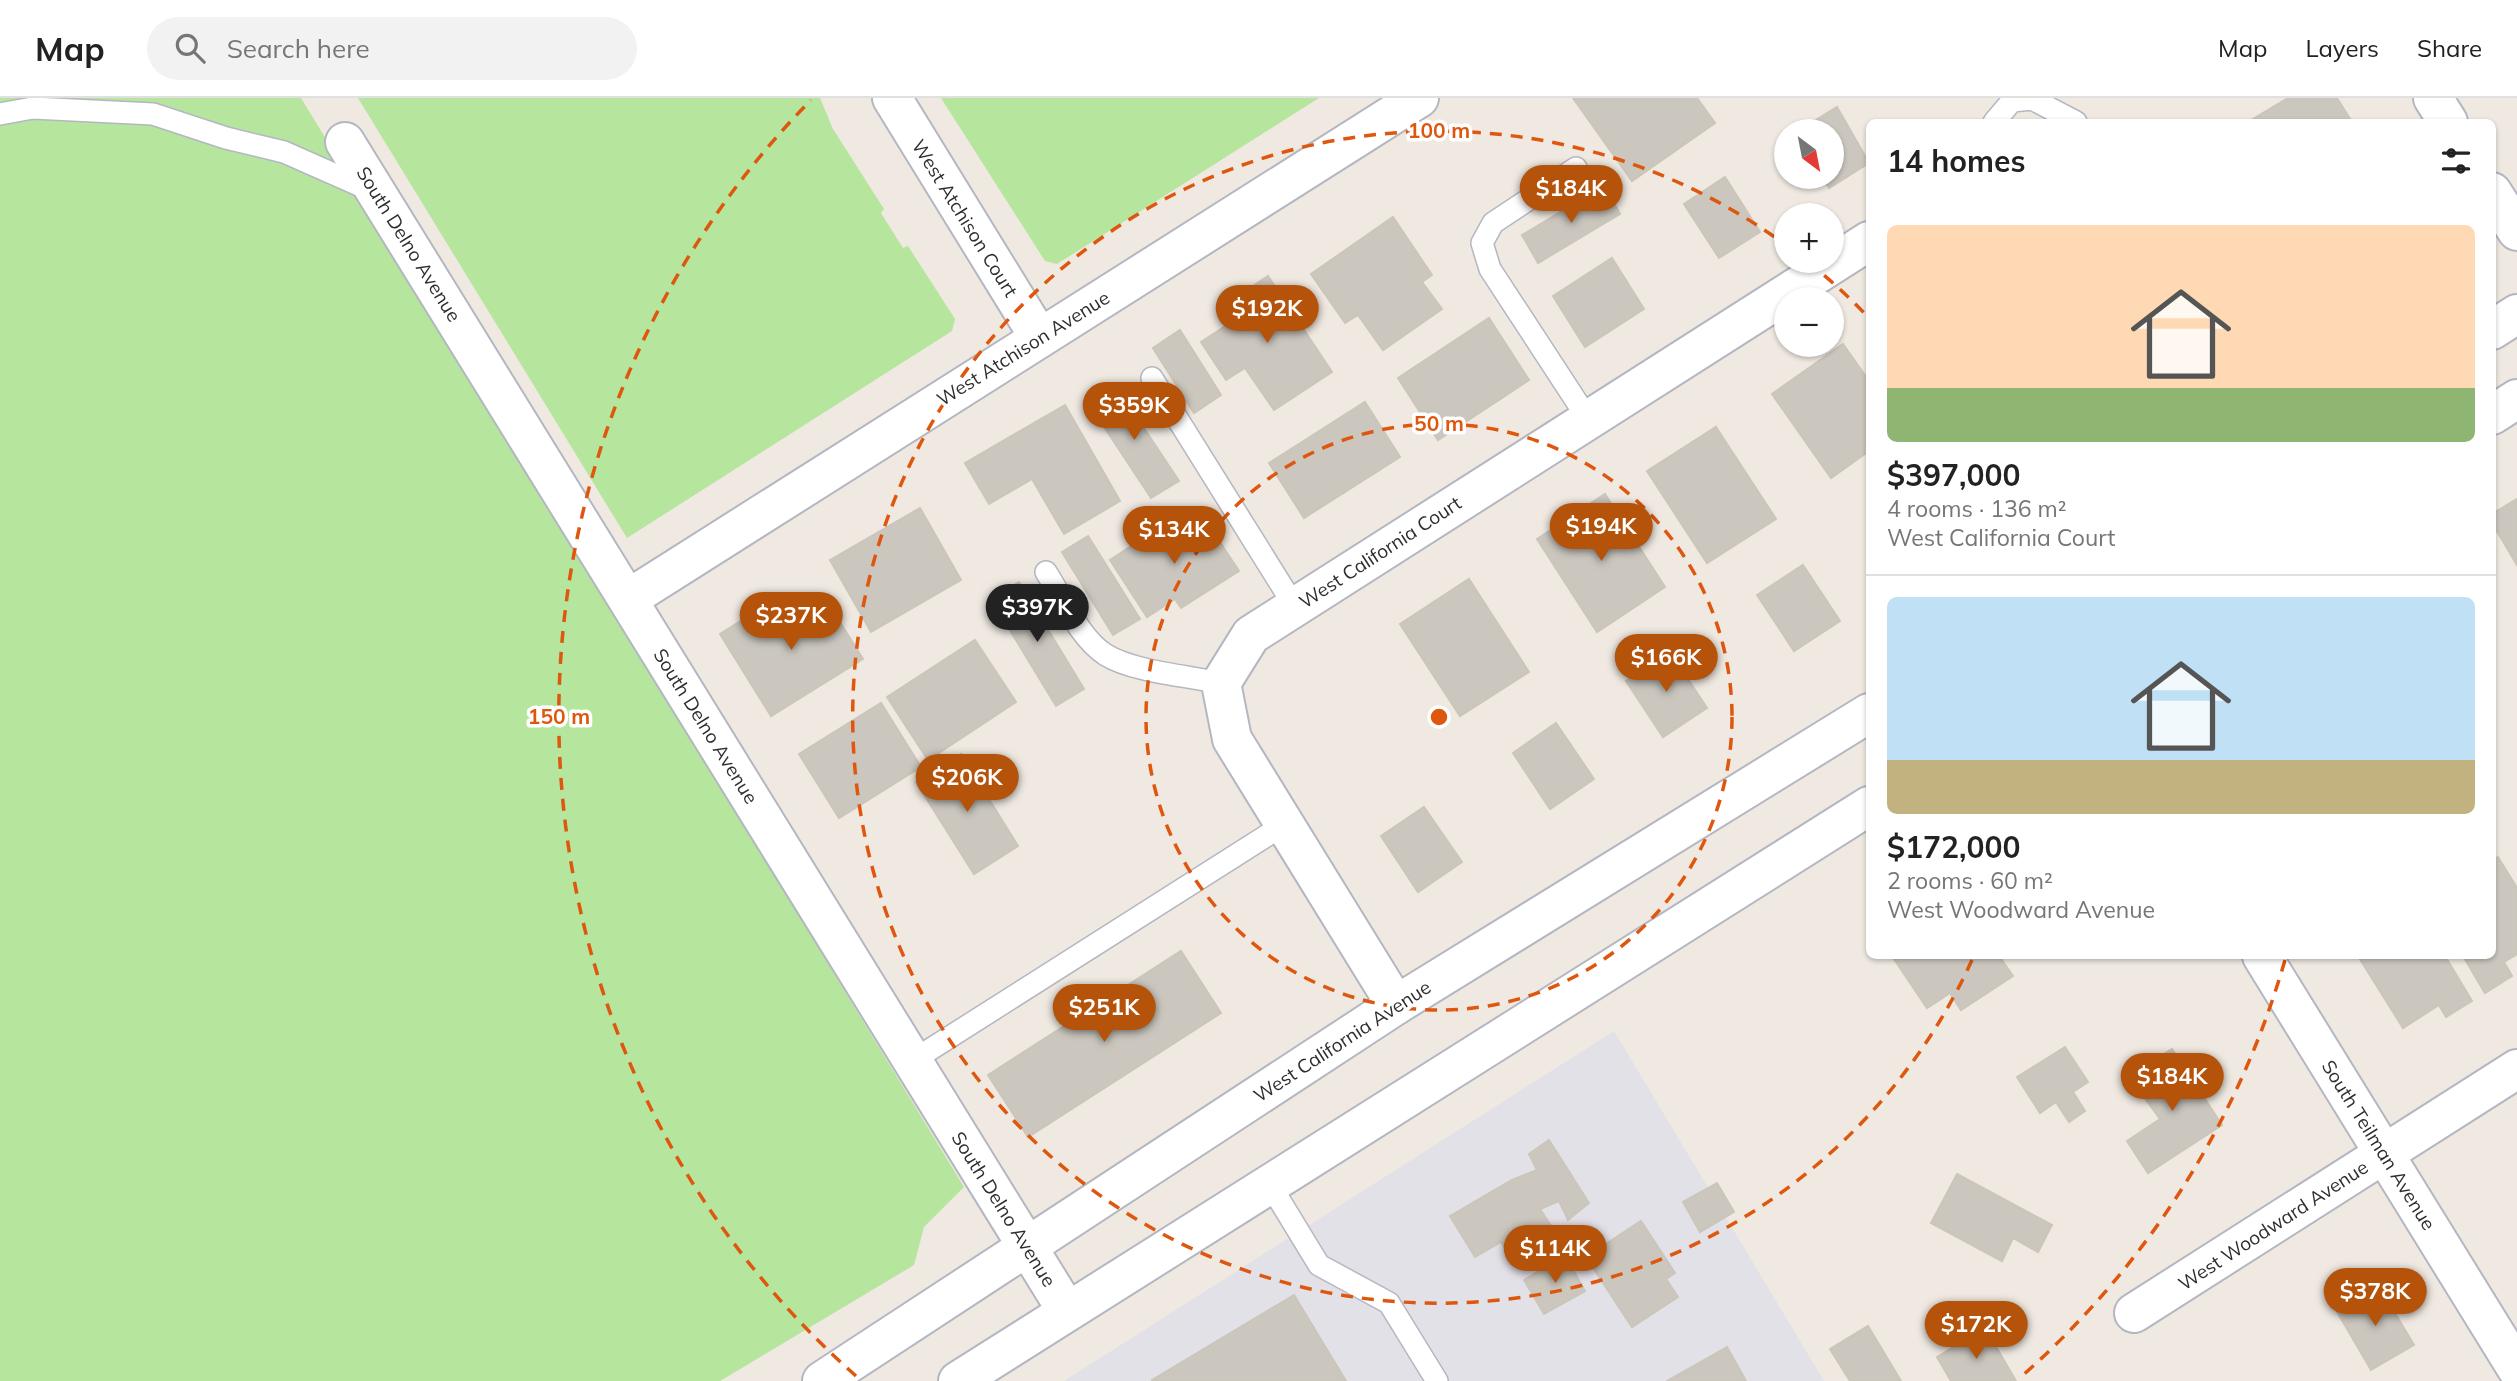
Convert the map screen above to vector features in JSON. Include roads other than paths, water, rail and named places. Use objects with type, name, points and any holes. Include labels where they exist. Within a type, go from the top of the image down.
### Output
[{"type":"street","name":"West Atchison Court","points":[[892,98],[1039,337]]},
{"type":"street","name":"West Atchison Avenue","points":[[628,599],[1419,98]]},
{"type":"street","points":[[2433,98],[2446,119]]},
{"type":"street","name":"South Delno Avenue","points":[[345,142],[1067,1311]]},
{"type":"street","points":[[2496,198],[2517,231]]},
{"type":"street","name":"West California Court","points":[[1221,683],[1251,635],[1866,243]]},
{"type":"street","points":[[2496,327],[2517,314]]},
{"type":"street","points":[[2496,412],[2517,399]]},
{"type":"street","points":[[1221,683],[1232,740],[1396,1005]]},
{"type":"street","name":"West California Avenue","points":[[822,1381],[1396,1005],[1866,715]]},
{"type":"street","points":[[958,1381],[1866,808]]},
{"type":"street","name":"South Teilman Avenue","points":[[2264,959],[2517,1370]]},
{"type":"street","name":"West Woodward Avenue","points":[[2134,1313],[2517,1069]]},
{"type":"lane","points":[[1997,119],[2012,101],[2032,99],[2070,119]]},
{"type":"lane","points":[[0,114],[33,108],[153,114],[226,138],[284,152],[379,194]]},
{"type":"lane","points":[[1576,168],[1493,223],[1482,243],[1490,269],[1588,419]]},
{"type":"lane","points":[[1152,378],[1295,607]]},
{"type":"lane","points":[[1046,572],[1084,632],[1105,654],[1124,663],[1221,683]]},
{"type":"lane","points":[[912,1061],[1284,824]]},
{"type":"lane","points":[[1269,1183],[1319,1265],[1389,1303],[1437,1381]]}]
